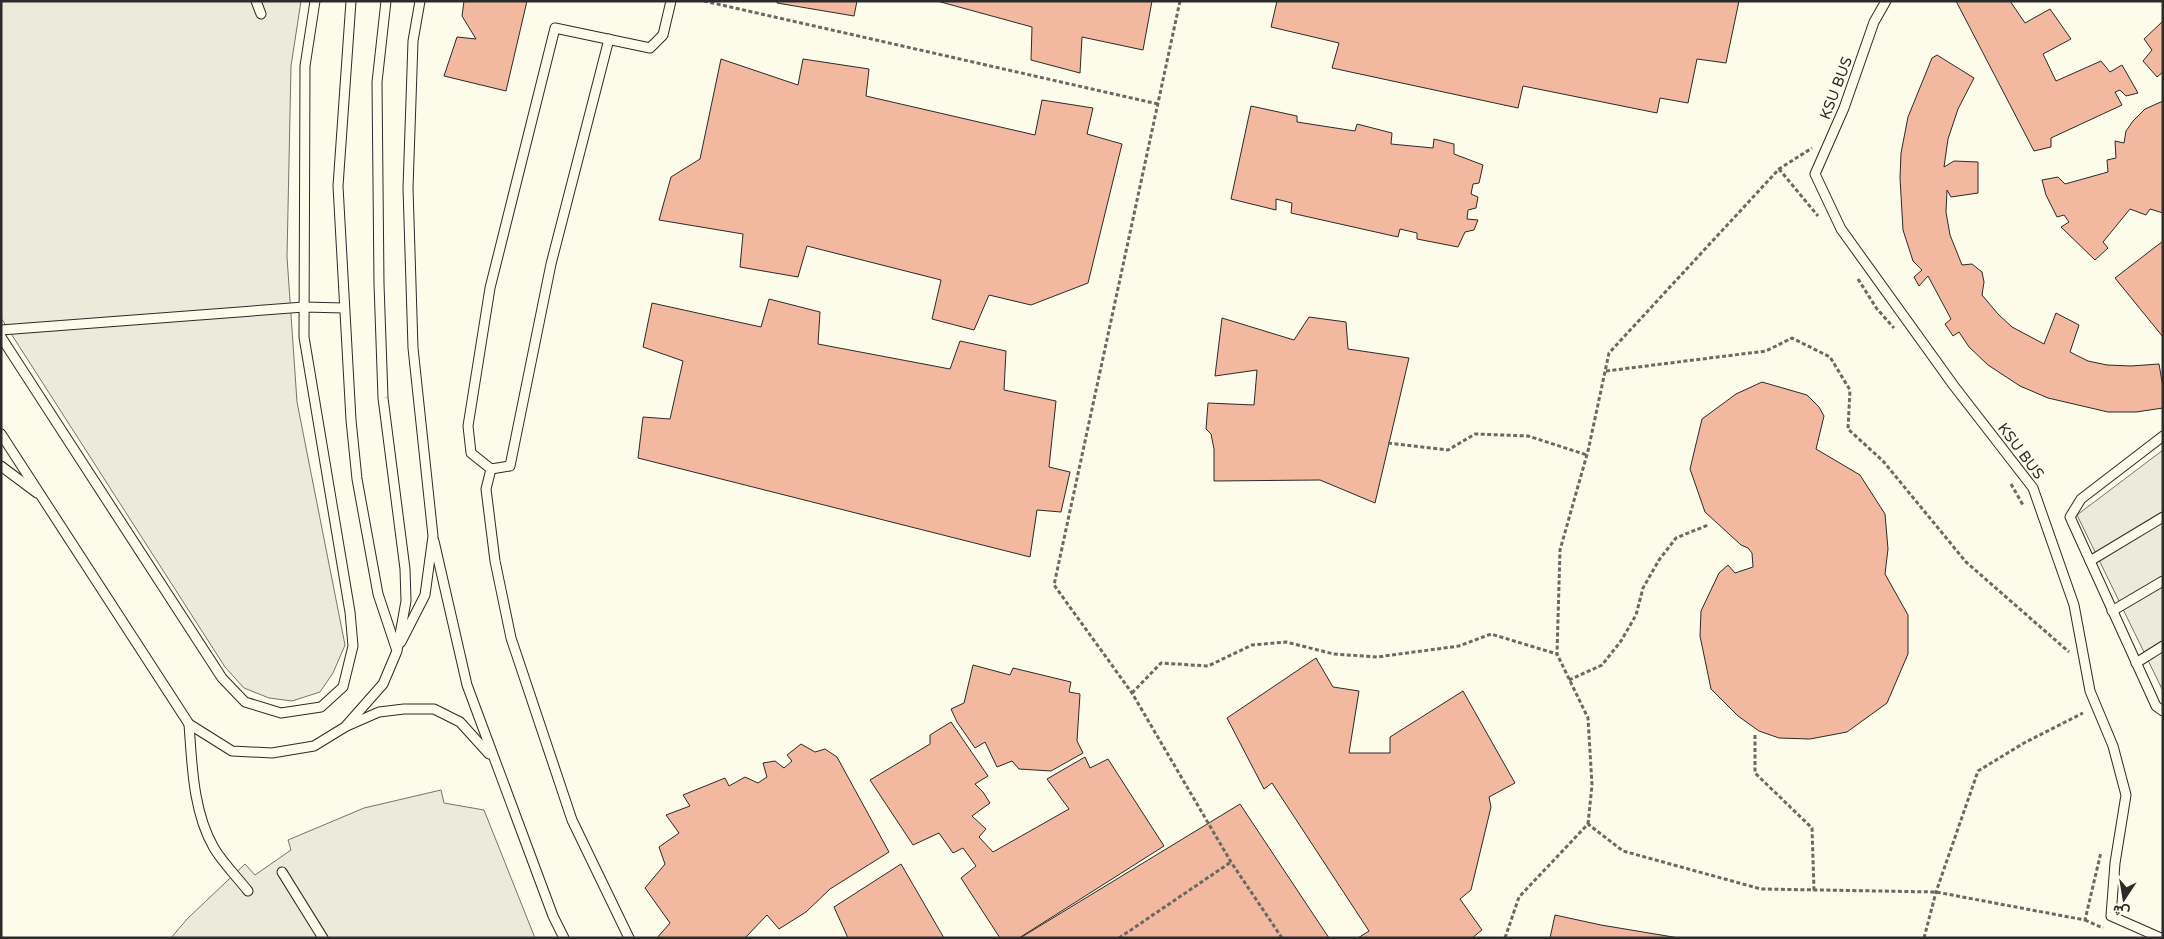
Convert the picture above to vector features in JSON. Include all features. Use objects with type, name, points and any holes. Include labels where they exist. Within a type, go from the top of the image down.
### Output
[{"type":"lane","points":[[256,1],[261,14]]},
{"type":"lane","points":[[1,337],[222,678],[245,702],[281,713],[321,707],[343,687],[353,646],[350,612],[304,336],[305,66],[315,1]]},
{"type":"lane","points":[[351,1],[338,186],[344,308],[357,479],[378,594],[397,651]]},
{"type":"lane","points":[[386,1],[377,82],[379,284],[383,398],[405,569],[406,601],[397,651]]},
{"type":"lane","points":[[420,1],[413,42],[408,188],[413,348],[433,536],[467,685],[553,916],[564,938]]},
{"type":"lane","points":[[609,39],[551,264],[510,466],[491,469],[471,453],[468,426],[490,288],[555,28],[609,39],[650,48],[663,35],[671,1]]},
{"type":"lane","name":"KSU BUS","points":[[1886,1],[1874,22],[1844,108],[1815,174],[1841,229],[1954,386],[2033,488],[2074,606],[2090,691],[2113,746],[2126,795],[2115,863],[2111,916],[2161,938]]},
{"type":"lane","points":[[1,330],[304,307],[344,308]]},
{"type":"lane","points":[[1,434],[189,724],[232,751],[272,753],[314,746],[345,727],[379,712],[404,709],[434,709],[460,722],[493,757]]},
{"type":"lane","points":[[2163,436],[2081,499],[2070,517],[2156,706],[2163,711]]},
{"type":"lane","points":[[1,466],[42,496]]},
{"type":"lane","points":[[491,469],[486,489],[495,561],[511,638],[572,820],[629,938]]},
{"type":"lane","points":[[2090,561],[2163,517]]},
{"type":"lane","points":[[345,727],[383,684],[425,595],[433,536]]},
{"type":"lane","points":[[2112,610],[2163,580]]},
{"type":"lane","points":[[2136,663],[2163,646]]},
{"type":"lane","points":[[189,724],[193,774],[202,819],[214,848],[248,891]]},
{"type":"lane","points":[[282,872],[323,938]]},
{"type":"path","points":[[704,1],[1158,104]]},
{"type":"path","points":[[1180,1],[1054,585],[1132,693],[1231,862],[1282,938]]},
{"type":"path","points":[[1505,938],[1519,897],[1588,824],[1592,785],[1588,718],[1557,654],[1560,550],[1587,456],[1609,353],[1779,169],[1819,217]]},
{"type":"path","points":[[1856,276],[1877,309],[1897,331]]},
{"type":"path","points":[[1605,371],[1766,351],[1792,338],[1830,357],[1850,390],[1848,429],[1883,461],[1966,562],[2070,653],[2068,644]]},
{"type":"path","points":[[1388,443],[1448,450],[1475,434],[1528,436],[1587,456]]},
{"type":"path","points":[[2007,477],[2027,511]]},
{"type":"path","points":[[1570,680],[1602,665],[1621,641],[1636,615],[1643,588],[1659,560],[1676,538],[1708,525]]},
{"type":"path","points":[[1132,693],[1161,663],[1208,666],[1252,645],[1269,643],[1286,642],[1334,654],[1377,657],[1459,646],[1491,634],[1557,654]]},
{"type":"path","points":[[2081,705],[2087,722]]},
{"type":"path","points":[[1924,938],[1936,892],[1978,771],[2024,743],[2083,713]]},
{"type":"path","points":[[1754,736],[1755,773],[1812,828],[1814,890]]},
{"type":"path","points":[[1588,824],[1623,851],[1761,888],[1936,892],[2085,920],[2103,847]]},
{"type":"path","points":[[1119,938],[1231,862]]},
{"type":"shaded area","points":[[1,1],[301,1],[291,66],[287,257],[297,402],[345,645],[333,673],[320,692],[292,701],[269,698],[244,688],[225,667],[1,318]]},
{"type":"shaded area","points":[[2163,450],[2163,691],[2077,515]]},
{"type":"shaded area","points":[[441,790],[444,803],[484,810],[535,938],[171,938],[187,919],[245,864],[255,875],[291,850],[288,840],[364,808]]},
{"type":"building","points":[[464,1],[527,1],[506,91],[444,76],[457,37],[476,39],[462,16]]},
{"type":"building","points":[[777,1],[857,1],[854,16],[777,3]]},
{"type":"building","points":[[937,1],[1152,1],[1143,50],[1082,37],[1080,73],[1031,60],[1032,27]]},
{"type":"building","points":[[1277,1],[1739,1],[1726,63],[1697,59],[1688,103],[1660,98],[1657,113],[1523,86],[1518,108],[1332,68],[1339,43],[1271,27]]},
{"type":"building","points":[[1956,1],[2010,1],[2025,23],[2050,9],[2071,39],[2043,54],[2056,81],[2101,61],[2110,72],[2122,65],[2138,93],[2126,96],[2120,90],[2115,92],[2122,105],[2051,138],[2051,147],[2034,151]]},
{"type":"building","points":[[2163,21],[2163,72],[2157,77],[2143,61],[2152,50],[2144,39]]},
{"type":"building","points":[[1937,55],[1974,78],[1958,109],[1948,139],[1944,167],[1954,161],[1978,162],[1978,193],[1951,197],[1947,190],[1946,212],[1950,235],[1962,265],[1972,264],[1982,272],[1984,282],[1982,295],[1998,314],[2012,327],[2044,344],[2056,313],[2079,325],[2070,352],[2088,361],[2107,365],[2159,364],[2163,387],[2163,408],[2136,412],[2108,412],[2048,398],[2020,386],[1988,365],[1969,347],[1959,332],[1953,336],[1945,324],[1951,319],[1928,276],[1919,286],[1914,277],[1922,270],[1913,261],[1903,230],[1900,178],[1901,153],[1908,117],[1932,58]]},
{"type":"building","points":[[721,59],[798,85],[803,59],[869,69],[866,96],[1035,135],[1042,100],[1093,108],[1087,134],[1122,144],[1088,283],[1031,305],[989,295],[974,330],[932,319],[941,280],[807,246],[798,277],[740,267],[743,234],[659,220],[671,177],[700,159]]},
{"type":"building","points":[[2163,101],[2163,213],[2150,209],[2146,215],[2130,209],[2103,242],[2108,248],[2095,260],[2061,227],[2069,222],[2064,215],[2057,217],[2046,195],[2042,180],[2058,177],[2065,184],[2108,172],[2107,160],[2116,158],[2115,141],[2124,143],[2126,131],[2133,121],[2145,109]]},
{"type":"building","points":[[1251,106],[1297,116],[1297,122],[1355,131],[1357,124],[1392,133],[1391,144],[1433,148],[1434,139],[1454,144],[1454,154],[1483,165],[1479,183],[1473,184],[1471,194],[1478,197],[1476,208],[1468,210],[1467,219],[1478,220],[1474,230],[1465,232],[1458,247],[1417,239],[1417,233],[1400,229],[1398,237],[1291,213],[1292,203],[1276,199],[1276,210],[1231,199]]},
{"type":"building","points":[[2163,241],[2163,337],[2115,278]]},
{"type":"building","points":[[769,299],[820,312],[818,344],[950,369],[960,341],[1006,351],[1004,390],[1056,401],[1049,467],[1070,472],[1061,512],[1037,510],[1030,557],[638,458],[643,417],[670,419],[683,361],[643,347],[652,303],[761,327]]},
{"type":"building","points":[[1309,317],[1346,322],[1348,349],[1409,358],[1375,503],[1320,480],[1214,481],[1214,449],[1211,434],[1206,429],[1208,403],[1254,405],[1257,370],[1215,376],[1222,318],[1294,340]]},
{"type":"building","points":[[1762,382],[1807,395],[1819,407],[1824,416],[1816,449],[1860,475],[1885,514],[1888,549],[1885,574],[1908,615],[1908,654],[1887,703],[1847,732],[1810,739],[1779,738],[1759,731],[1738,716],[1711,689],[1700,636],[1701,611],[1719,573],[1728,565],[1735,573],[1753,567],[1752,553],[1748,548],[1741,545],[1705,512],[1690,469],[1702,419],[1736,394]]},
{"type":"building","points":[[1316,658],[1333,687],[1359,691],[1349,753],[1390,753],[1390,737],[1463,691],[1515,783],[1489,797],[1491,807],[1471,890],[1460,899],[1482,930],[1472,938],[1358,938],[1369,931],[1272,783],[1264,789],[1227,718]]},
{"type":"building","points":[[973,665],[1010,675],[1013,668],[1071,682],[1069,692],[1080,694],[1077,741],[1083,753],[1051,771],[1019,769],[1012,761],[997,767],[985,742],[975,748],[957,722],[951,709],[964,703]]},
{"type":"building","points":[[951,722],[988,776],[975,784],[990,803],[972,816],[986,829],[979,837],[993,852],[1069,809],[1047,779],[1085,757],[1090,768],[1108,759],[1164,846],[1019,938],[1000,938],[961,878],[976,866],[963,848],[953,853],[939,833],[913,845],[870,780],[930,744],[930,735]]},
{"type":"building","points":[[801,744],[815,752],[825,749],[837,757],[889,852],[830,889],[806,912],[779,929],[767,915],[745,938],[657,938],[670,923],[645,888],[665,864],[659,847],[679,833],[666,815],[690,806],[683,795],[725,778],[729,786],[745,777],[758,783],[767,777],[763,763],[775,761],[784,768],[792,761],[787,755]]},
{"type":"building","points":[[1240,804],[1329,938],[1020,938]]},
{"type":"building","points":[[901,864],[944,938],[848,938],[834,907]]},
{"type":"building","points":[[1555,915],[1601,925],[1679,938],[1550,938]]}]
